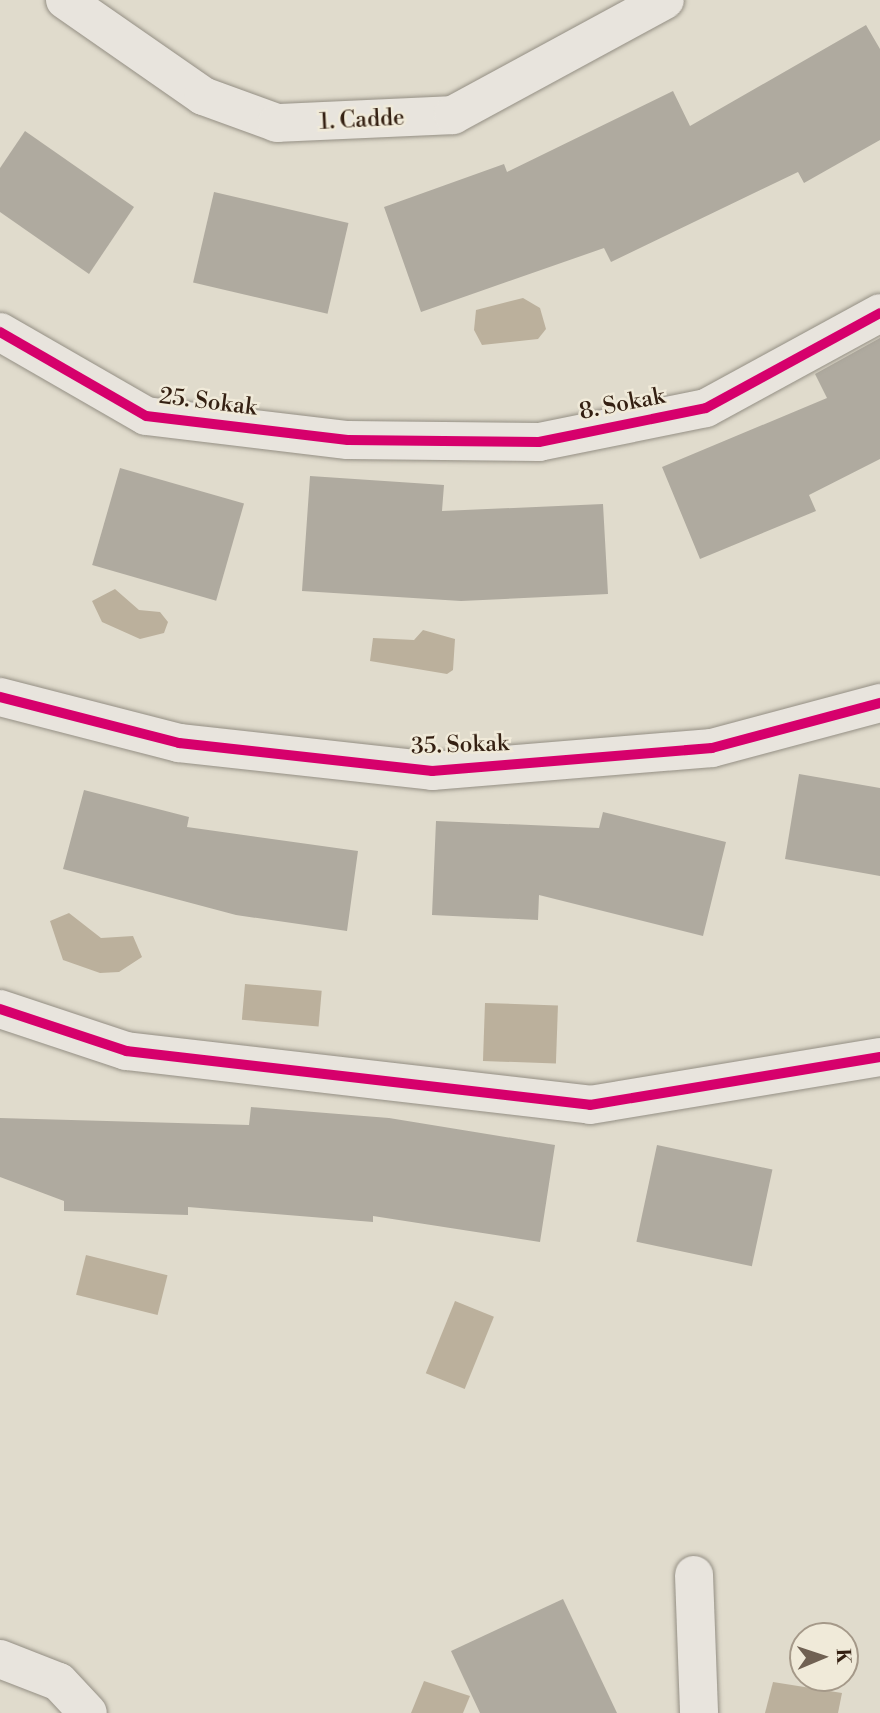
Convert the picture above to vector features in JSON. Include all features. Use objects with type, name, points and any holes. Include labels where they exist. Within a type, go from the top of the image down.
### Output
[{"type":"street","name":"1. Cadde","points":[[65,0],[203,96],[277,123],[453,115],[666,0]]},
{"type":"street","name":"8. Sokak","points":[[348,440],[539,442],[706,408],[880,313]]},
{"type":"street","name":"25. Sokak","points":[[0,332],[146,416],[348,440]]},
{"type":"street","name":"35. Sokak","points":[[0,697],[179,743],[432,771],[712,748],[880,704]]},
{"type":"street","points":[[0,1009],[126,1051],[590,1105],[880,1056]]},
{"type":"street","points":[[694,1575],[699,1713]]},
{"type":"street","points":[[0,1659],[59,1682],[88,1713]]},
{"type":"shaded area","points":[[523,298],[540,308],[546,329],[538,339],[482,345],[474,330],[476,310]]},
{"type":"shaded area","points":[[115,589],[139,610],[160,612],[168,622],[164,633],[140,639],[102,622],[92,601]]},
{"type":"shaded area","points":[[423,630],[455,639],[453,670],[447,674],[370,661],[373,638],[414,640]]},
{"type":"shaded area","points":[[69,913],[101,938],[133,936],[142,957],[119,972],[100,973],[63,960],[50,921]]},
{"type":"shaded area","points":[[245,984],[322,991],[319,1027],[242,1020]]},
{"type":"shaded area","points":[[485,1003],[558,1006],[556,1064],[483,1061]]},
{"type":"shaded area","points":[[86,1255],[168,1275],[158,1315],[76,1295]]},
{"type":"shaded area","points":[[455,1301],[494,1317],[465,1389],[426,1373]]},
{"type":"shaded area","points":[[424,1681],[470,1696],[463,1713],[411,1713]]},
{"type":"shaded area","points":[[773,1682],[789,1685],[789,1692],[842,1693],[838,1713],[765,1713]]},
{"type":"building","points":[[866,25],[880,49],[880,140],[804,183],[798,172],[611,262],[604,248],[421,312],[384,207],[504,164],[507,172],[673,91],[690,126]]},
{"type":"building","points":[[25,131],[134,207],[89,274],[0,212],[0,168]]},
{"type":"building","points":[[214,192],[348,223],[328,314],[193,283]]},
{"type":"building","points":[[880,338],[880,459],[809,495],[816,511],[700,559],[662,467],[827,398],[815,374]]},
{"type":"building","points":[[120,468],[244,504],[216,601],[92,565]]},
{"type":"building","points":[[310,476],[444,485],[442,511],[603,504],[608,594],[461,601],[302,591]]},
{"type":"building","points":[[799,774],[880,788],[880,876],[785,859]]},
{"type":"building","points":[[84,790],[189,817],[187,827],[358,851],[347,931],[236,915],[63,869]]},
{"type":"building","points":[[603,812],[726,842],[703,936],[539,895],[538,920],[432,915],[436,821],[599,828]]},
{"type":"building","points":[[251,1107],[389,1118],[555,1145],[540,1242],[373,1216],[373,1222],[188,1207],[188,1215],[64,1211],[64,1201],[0,1177],[0,1118],[249,1125]]},
{"type":"building","points":[[657,1145],[772,1170],[752,1266],[636,1242]]},
{"type":"building","points":[[563,1599],[617,1713],[480,1713],[451,1651]]},
{"type":"cycle path","points":[[0,332],[146,416],[348,440],[539,442],[706,408],[880,313]]},
{"type":"cycle path","points":[[0,697],[179,743],[432,771],[712,748],[880,703]]},
{"type":"cycle path","points":[[0,1009],[126,1051],[590,1105],[880,1057]]}]
